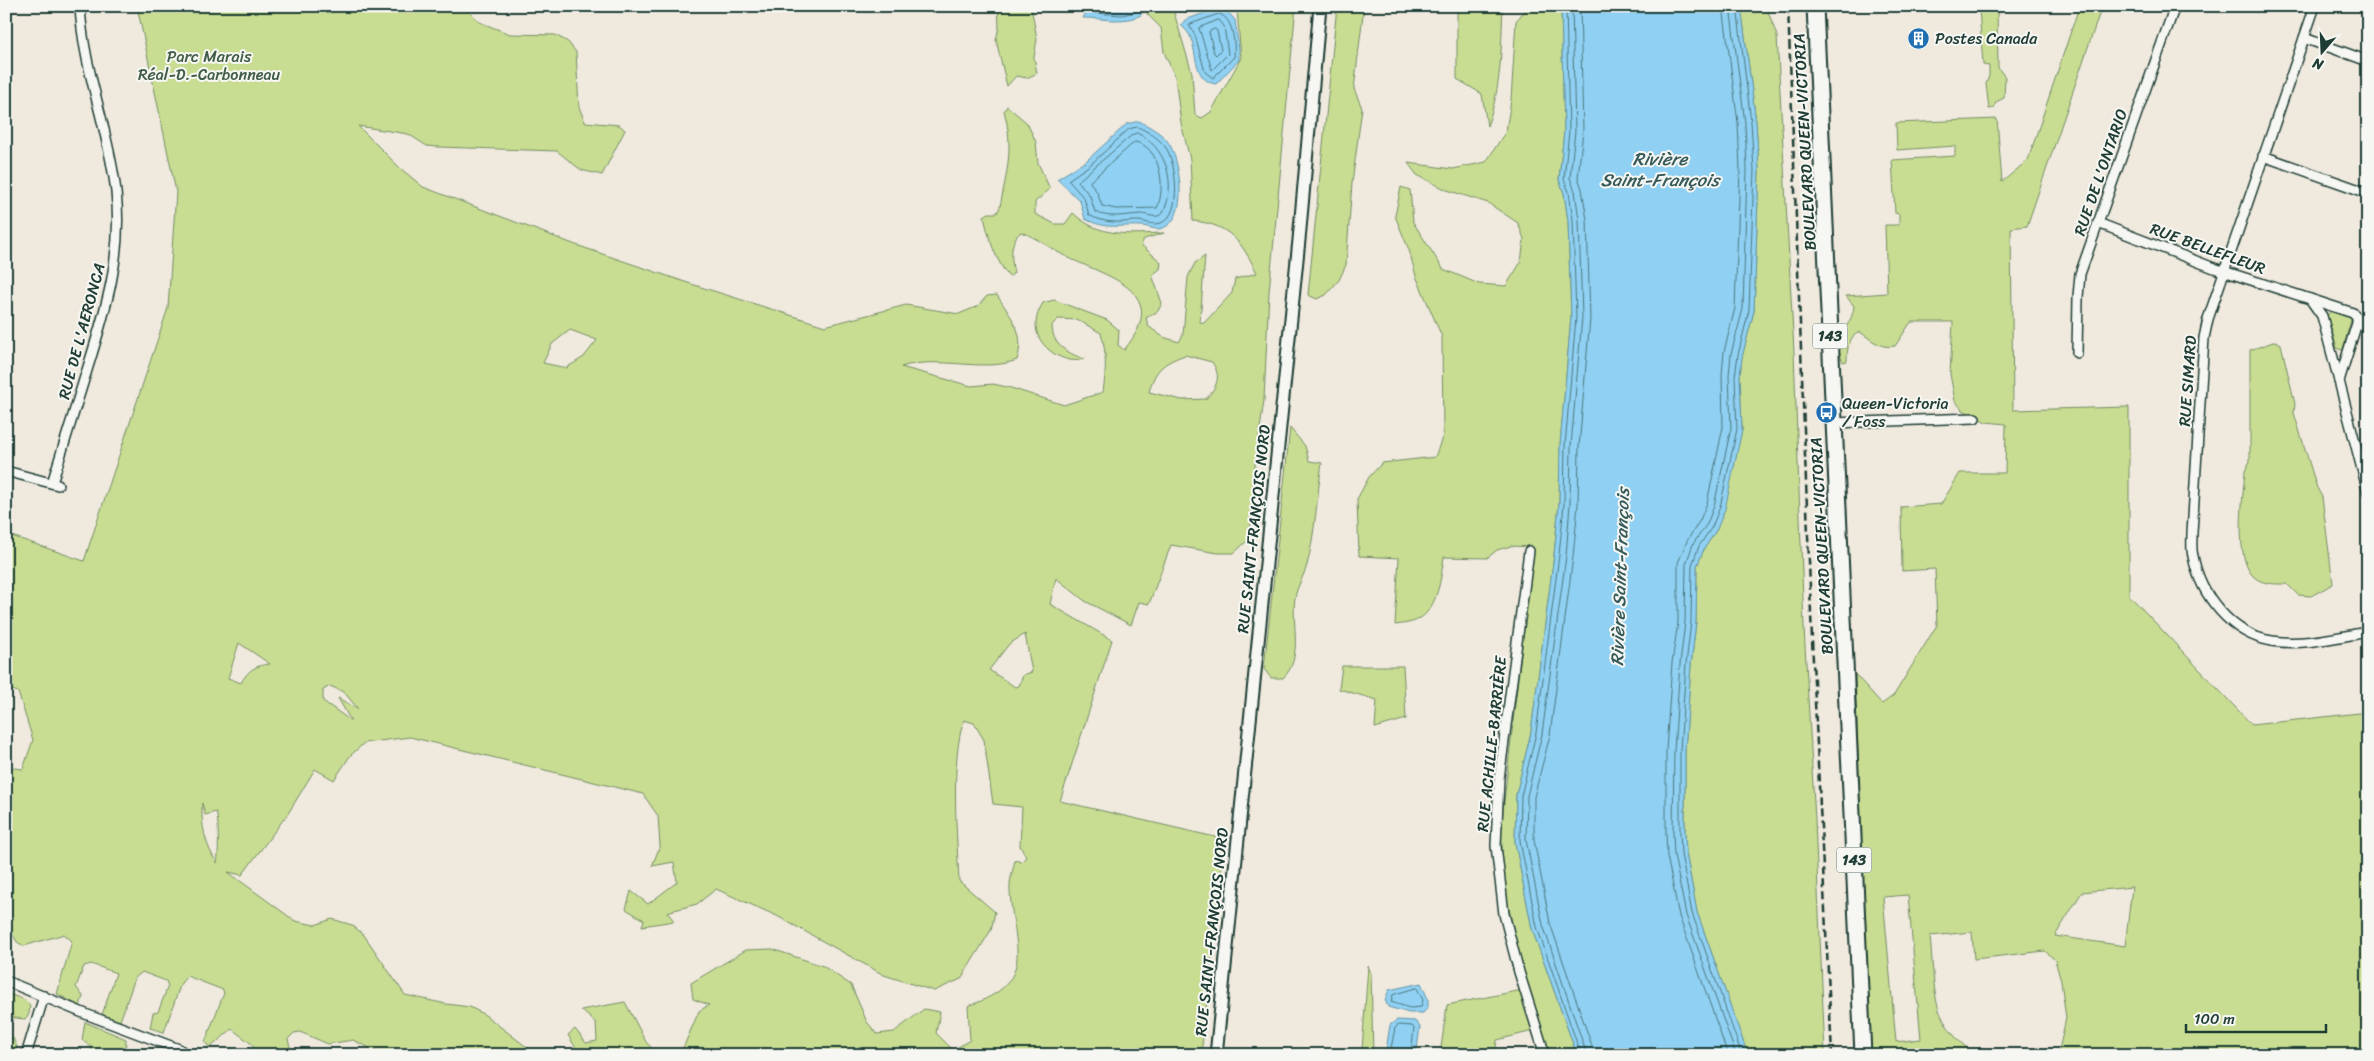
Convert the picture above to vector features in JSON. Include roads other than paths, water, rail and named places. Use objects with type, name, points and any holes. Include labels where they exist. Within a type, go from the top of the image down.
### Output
[{"type":"main road","name":"BOULEVARD QUEEN-VICTORIA","points":[[1815,6],[1863,1055]]},
{"type":"street","name":"RUE DE L'AERONCA","points":[[6,471],[55,484],[116,267],[118,238],[117,194],[113,166],[88,66],[80,6]]},
{"type":"street","name":"RUE SAINT-FRANÇOIS NORD","points":[[1216,1055],[1299,240],[1320,6]]},
{"type":"street","name":"RUE DE L'ONTARIO","points":[[2077,353],[2079,284],[2098,222],[2174,6]]},
{"type":"street","name":"RUE SIMARD","points":[[2315,6],[2208,319],[2204,338],[2192,533],[2193,556],[2198,574],[2208,596],[2234,624],[2258,638],[2297,643],[2368,632]]},
{"type":"street","points":[[2304,38],[2368,61]]},
{"type":"street","points":[[2263,156],[2368,193]]},
{"type":"street","name":"RUE BELLEFLEUR","points":[[2098,222],[2224,271],[2353,313],[2357,317],[2357,322],[2339,381]]},
{"type":"street","points":[[2310,299],[2322,316],[2368,492]]},
{"type":"street","points":[[1833,423],[1975,418]]},
{"type":"street","name":"RUE ACHILLE-BARRIÈRE","points":[[1529,551],[1500,779],[1496,846],[1504,914],[1519,972],[1545,1055]]},
{"type":"street","points":[[6,980],[116,1026],[179,1049],[187,1055]]},
{"type":"street","points":[[26,1055],[44,996]]},
{"type":"water","points":[[1090,6],[1144,6],[1141,15],[1120,20],[1083,18]]},
{"type":"water","name":"Rivière Saint-François","points":[[1561,6],[1741,6],[1756,122],[1759,170],[1754,311],[1742,357],[1740,376],[1742,430],[1725,509],[1717,529],[1704,549],[1697,566],[1696,622],[1685,751],[1685,833],[1686,853],[1697,912],[1748,1055],[1577,1055],[1532,929],[1515,842],[1516,795],[1531,732],[1554,555],[1559,504],[1560,445],[1571,317],[1568,221],[1564,193],[1559,180],[1564,131]]},
{"type":"water","points":[[1218,8],[1226,10],[1235,20],[1239,60],[1216,84],[1209,82],[1200,73],[1191,38],[1181,25],[1185,20]]},
{"type":"water","points":[[1139,121],[1161,135],[1171,147],[1177,166],[1180,191],[1176,214],[1171,222],[1163,228],[1157,229],[1141,226],[1106,226],[1085,219],[1080,201],[1057,179],[1086,161],[1127,124]]},
{"type":"water","points":[[1421,983],[1428,999],[1428,1007],[1423,1013],[1409,1013],[1388,1007],[1385,1000],[1389,990]]},
{"type":"water","points":[[1397,1020],[1415,1021],[1420,1027],[1417,1049],[1412,1055],[1390,1055],[1386,1050],[1390,1025]]},
{"type":"railway","points":[[1788,6],[1812,640],[1832,1055]]},
{"type":"place","name":"Postes Canada","points":[[1919,38]]},
{"type":"place","name":"Queen-Victoria / Foss","points":[[1826,412]]},
{"type":"park label","name":"Parc Marais Réal-D.-Carbonneau","points":[[209,65]]}]
